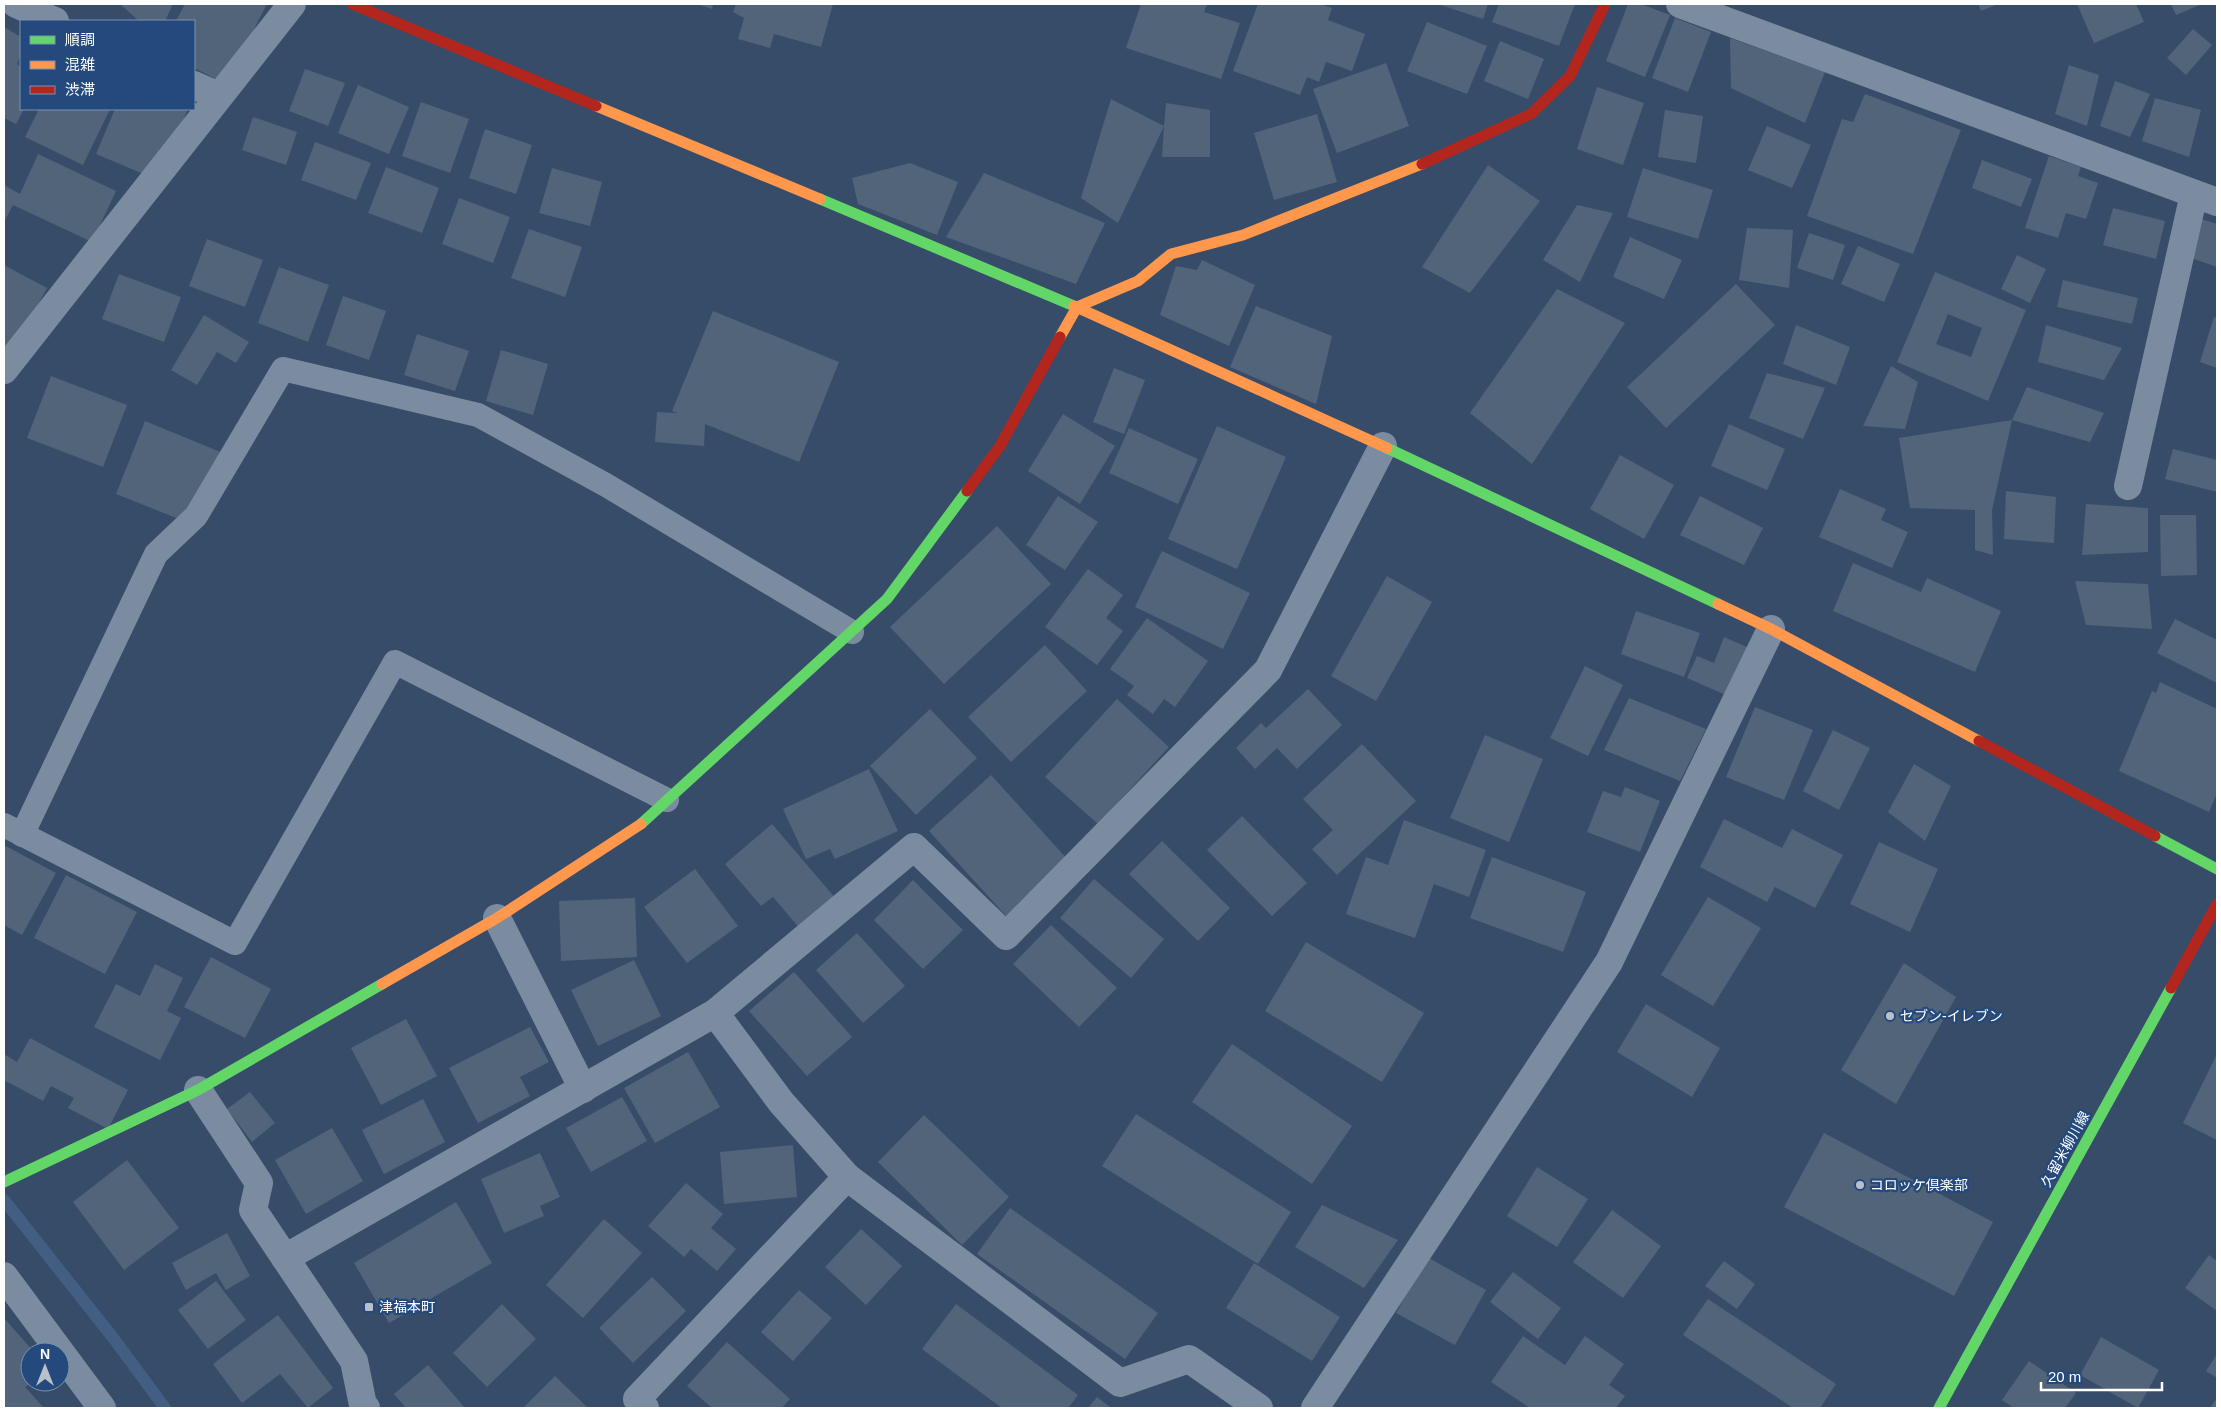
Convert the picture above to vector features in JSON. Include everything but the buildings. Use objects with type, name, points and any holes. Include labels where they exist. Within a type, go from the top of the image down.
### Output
[{"type":"street","points":[[16,4],[53,20]]},
{"type":"street","points":[[4,370],[292,4]]},
{"type":"street","points":[[352,4],[1078,307],[1383,446],[1771,629],[2217,870]]},
{"type":"street","points":[[4,1182],[198,1090],[496,918],[636,828],[887,599],[1000,446],[1078,307],[1138,281],[1171,254],[1243,235],[1287,216],[1414,168],[1531,114],[1570,76],[1605,4]]},
{"type":"street","points":[[1680,4],[2206,198],[2128,486]]},
{"type":"street","points":[[195,85],[219,96]]},
{"type":"street","points":[[285,1258],[715,1013],[914,846],[1006,936],[1268,670],[1383,446]]},
{"type":"street","points":[[1316,1408],[1609,962],[1771,629]]},
{"type":"street","name":"久留米柳川線","points":[[1939,1408],[2217,904]]},
{"type":"street","points":[[496,918],[583,1088]]},
{"type":"street","points":[[715,1013],[781,1102],[847,1177],[1120,1383],[1189,1360],[1259,1408]]},
{"type":"street","points":[[198,1090],[259,1183],[253,1210],[354,1362],[363,1404],[366,1408]]},
{"type":"street","points":[[645,1408],[637,1399],[847,1177]]},
{"type":"street","points":[[4,1276],[102,1408]]},
{"type":"lane","points":[[667,800],[395,662],[234,943],[13,830],[156,554],[196,516],[282,369],[478,415],[606,486],[852,632]]},
{"type":"waterway","points":[[4,1200],[114,1339],[165,1408]]},
{"type":"traffic: fast","points":[[820,199],[1074,306]]},
{"type":"traffic: fast","points":[[1387,448],[1718,604]]},
{"type":"traffic: fast","points":[[641,824],[887,599],[967,491]]},
{"type":"traffic: fast","points":[[2155,836],[2217,869]]},
{"type":"traffic: fast","points":[[4,1182],[198,1090],[382,984]]},
{"type":"traffic: fast","points":[[1939,1408],[2171,988]]},
{"type":"traffic: slow","points":[[596,106],[820,199]]},
{"type":"traffic: slow","points":[[1060,337],[1077,307],[1138,281],[1171,254],[1243,235],[1422,164]]},
{"type":"traffic: slow","points":[[1074,306],[1387,448]]},
{"type":"traffic: slow","points":[[1718,604],[1771,629],[1979,741]]},
{"type":"traffic: slow","points":[[382,984],[497,918],[641,824]]},
{"type":"traffic: jam","points":[[352,4],[596,106]]},
{"type":"traffic: jam","points":[[1422,164],[1531,114],[1570,76],[1605,4]]},
{"type":"traffic: jam","points":[[967,491],[1000,446],[1060,337]]},
{"type":"traffic: jam","points":[[1979,741],[2155,836]]},
{"type":"traffic: jam","points":[[2171,988],[2217,904]]},
{"type":"place","name":"セブン-イレブン","points":[[1890,1016]]},
{"type":"place","name":"コロッケ倶楽部","points":[[1860,1185]]},
{"type":"place","name":"津福本町","points":[[369,1307]]}]
